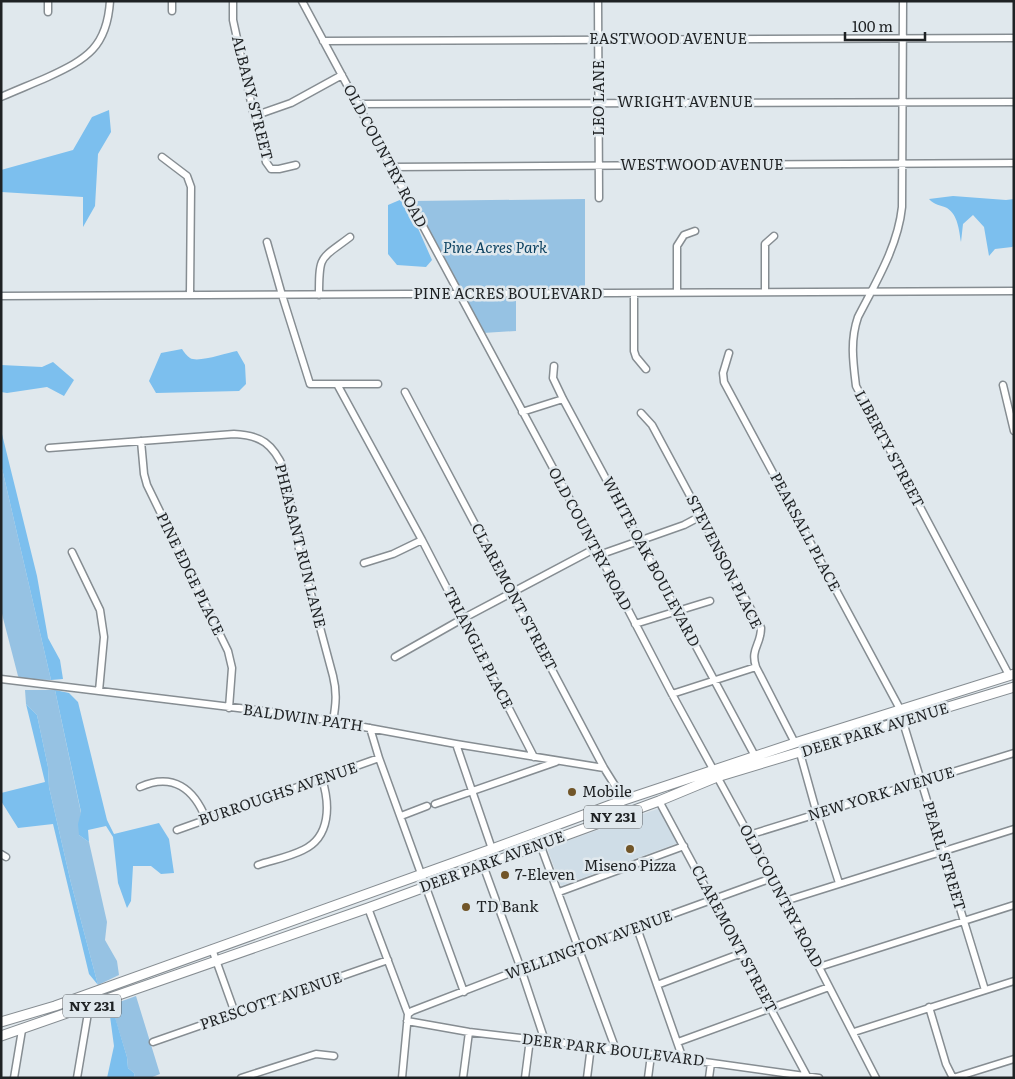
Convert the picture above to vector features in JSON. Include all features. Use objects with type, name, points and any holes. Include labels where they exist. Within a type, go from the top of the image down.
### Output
[{"type":"main road","name":"DEER PARK AVENUE","points":[[1,1036],[89,1007],[216,960],[368,908],[659,800],[755,756],[1012,675]]},
{"type":"main road","name":"DEER PARK AVENUE","points":[[1,1022],[55,1006],[624,800],[715,773],[800,753],[1013,689]]},
{"type":"street","points":[[48,1],[48,12]]},
{"type":"street","points":[[1,97],[74,65],[86,57],[94,48],[105,29],[110,1]]},
{"type":"street","points":[[172,1],[172,11]]},
{"type":"street","name":"ALBANY STREET","points":[[233,1],[233,20],[266,162],[271,169],[279,170],[296,165]]},
{"type":"street","name":"OLD COUNTRY ROAD","points":[[302,1],[596,548],[672,694],[785,901],[876,1078]]},
{"type":"street","name":"LEO LANE","points":[[598,1],[599,198]]},
{"type":"street","name":"LIBERTY STREET","points":[[903,1],[902,207],[897,238],[854,330],[853,359],[856,386],[1012,675]]},
{"type":"street","name":"EASTWOOD AVENUE","points":[[323,41],[1014,38]]},
{"type":"street","points":[[254,116],[291,103],[342,76]]},
{"type":"street","name":"WRIGHT AVENUE","points":[[357,104],[1014,102]]},
{"type":"street","points":[[162,157],[187,176],[192,187],[190,295]]},
{"type":"street","name":"WESTWOOD AVENUE","points":[[390,166],[1014,164]]},
{"type":"street","points":[[677,292],[677,246],[684,235],[695,231]]},
{"type":"street","points":[[764,292],[765,244],[774,236]]},
{"type":"street","points":[[319,295],[320,266],[323,257],[350,237]]},
{"type":"street","points":[[267,242],[310,384],[378,384]]},
{"type":"street","name":"PINE ACRES BOULEVARD","points":[[1,296],[1014,291]]},
{"type":"street","points":[[634,293],[634,351],[636,357],[646,369]]},
{"type":"street","name":"PEARSALL PLACE","points":[[729,353],[723,374],[724,382],[900,709]]},
{"type":"street","name":"WHITE OAK BOULEVARD","points":[[554,366],[553,378],[563,399],[755,756]]},
{"type":"street","name":"TRIANGLE PLACE","points":[[337,384],[422,540],[534,757]]},
{"type":"street","points":[[1003,385],[1012,416],[1014,431]]},
{"type":"street","name":"CLAREMONT STREET","points":[[405,392],[604,768],[624,800]]},
{"type":"street","points":[[522,412],[563,399]]},
{"type":"street","name":"STEVENSON PLACE","points":[[641,412],[652,425],[761,628],[761,638],[753,658],[756,667]]},
{"type":"street","name":"PHEASANT RUN LANE","points":[[50,448],[234,434],[258,438],[278,456],[284,469],[299,549],[335,684],[336,704],[333,720]]},
{"type":"street","name":"PINE EDGE PLACE","points":[[141,441],[147,485],[228,651],[232,668],[229,708]]},
{"type":"street","points":[[599,555],[684,525],[701,516]]},
{"type":"street","points":[[364,563],[393,554],[422,540]]},
{"type":"street","points":[[395,657],[511,592],[596,548]]},
{"type":"street","points":[[72,552],[100,610],[104,637],[99,691]]},
{"type":"street","points":[[635,624],[710,601]]},
{"type":"street","points":[[672,694],[756,667],[795,743]]},
{"type":"street","name":"BALDWIN PATH","points":[[1,679],[333,720],[456,744],[604,768]]},
{"type":"street","name":"PEARL STREET","points":[[903,722],[985,990]]},
{"type":"street","points":[[370,728],[464,992]]},
{"type":"street","points":[[456,744],[492,849]]},
{"type":"street","points":[[800,753],[839,884]]},
{"type":"street","name":"NEW YORK AVENUE","points":[[749,835],[1014,753]]},
{"type":"street","name":"BURROUGHS AVENUE","points":[[177,830],[380,758]]},
{"type":"street","points":[[435,804],[557,761]]},
{"type":"street","points":[[258,865],[304,850],[320,834],[326,824],[328,812],[322,779]]},
{"type":"street","points":[[140,786],[162,780],[176,783],[186,789],[194,798],[206,820]]},
{"type":"street","name":"CLAREMONT STREET","points":[[659,800],[808,1077]]},
{"type":"street","points":[[401,816],[427,806]]},
{"type":"street","points":[[785,901],[1014,829]]},
{"type":"street","points":[[540,844],[616,1050]]},
{"type":"street","points":[[559,892],[684,846]]},
{"type":"street","points":[[483,864],[545,1042]]},
{"type":"street","name":"WELLINGTON AVENUE","points":[[408,1018],[412,1011],[521,969],[772,878]]},
{"type":"street","points":[[819,967],[1014,905]]},
{"type":"street","points":[[368,908],[408,1018],[402,1078]]},
{"type":"street","points":[[637,928],[684,1059]]},
{"type":"street","points":[[212,949],[235,1013]]},
{"type":"street","points":[[657,985],[742,954]]},
{"type":"street","name":"PRESCOTT AVENUE","points":[[153,1042],[388,960]]},
{"type":"street","points":[[854,1032],[1014,981]]},
{"type":"street","points":[[678,1042],[829,987]]},
{"type":"street","points":[[77,1078],[89,1007]]},
{"type":"street","points":[[929,1007],[946,1064],[953,1078],[1014,1059]]},
{"type":"street","name":"DEER PARK BOULEVARD","points":[[408,1018],[469,1032],[684,1059],[771,1075],[819,1078]]},
{"type":"street","points":[[14,1078],[22,1030]]},
{"type":"street","points":[[463,1078],[469,1032]]},
{"type":"street","points":[[525,1078],[530,1040]]},
{"type":"street","points":[[587,1078],[591,1046]]},
{"type":"street","points":[[241,1078],[259,1075],[316,1054],[334,1056]]},
{"type":"street","points":[[648,1078],[651,1055]]},
{"type":"street","points":[[709,1078],[711,1063]]},
{"type":"shaded area","points":[[109,110],[111,132],[98,154],[95,206],[83,227],[83,197],[1,192],[1,170],[73,150],[92,117]]},
{"type":"shaded area","points":[[953,196],[1014,199],[1014,246],[995,249],[989,256],[984,227],[973,215],[963,224],[961,242],[954,215],[947,208],[935,204],[929,199]]},
{"type":"shaded area","points":[[402,199],[409,208],[432,260],[426,267],[397,265],[388,254],[388,205]]},
{"type":"shaded area","points":[[182,349],[189,357],[194,359],[205,359],[237,351],[245,365],[246,384],[239,391],[156,393],[149,381],[161,353]]},
{"type":"shaded area","points":[[53,362],[74,380],[64,396],[47,387],[7,393],[1,392],[1,365],[42,367]]},
{"type":"shaded area","points":[[1,430],[37,576],[48,638],[60,660],[63,679],[51,680],[1,464]]},
{"type":"shaded area","points":[[55,690],[69,693],[78,702],[107,820],[114,834],[159,823],[169,839],[174,873],[161,874],[151,866],[133,866],[131,901],[127,908],[118,883],[113,837],[106,826],[88,830],[89,842],[79,835],[78,824],[81,812]]},
{"type":"shaded area","points":[[26,704],[37,715],[48,767],[49,787],[71,883],[98,985],[89,974],[53,824],[18,828],[1,801],[1,793],[45,782]]},
{"type":"shaded area","points":[[660,808],[678,843],[561,886],[547,848]]},
{"type":"shaded area","points":[[112,1007],[127,1057],[128,1068],[134,1073],[135,1078],[107,1078],[114,1046],[109,1009]]},
{"type":"green space","name":"Pine Acres Park","points":[[585,199],[585,292],[516,292],[516,331],[483,333],[413,201]]},
{"type":"green space","points":[[1,464],[51,680],[20,679],[3,618],[1,609]]},
{"type":"green space","points":[[25,690],[55,690],[81,813],[79,835],[89,842],[107,922],[105,940],[117,961],[119,975],[98,985],[71,883],[49,787],[48,767],[37,715],[26,704]]},
{"type":"green space","points":[[136,996],[160,1074],[150,1078],[135,1078],[134,1073],[128,1068],[127,1057],[111,1005]]},
{"type":"place","name":"Mobile","points":[[572,792]]},
{"type":"place","name":"Miseno Pizza","points":[[630,849]]},
{"type":"place","name":"7-Eleven","points":[[505,875]]},
{"type":"place","name":"TD Bank","points":[[466,907]]}]
